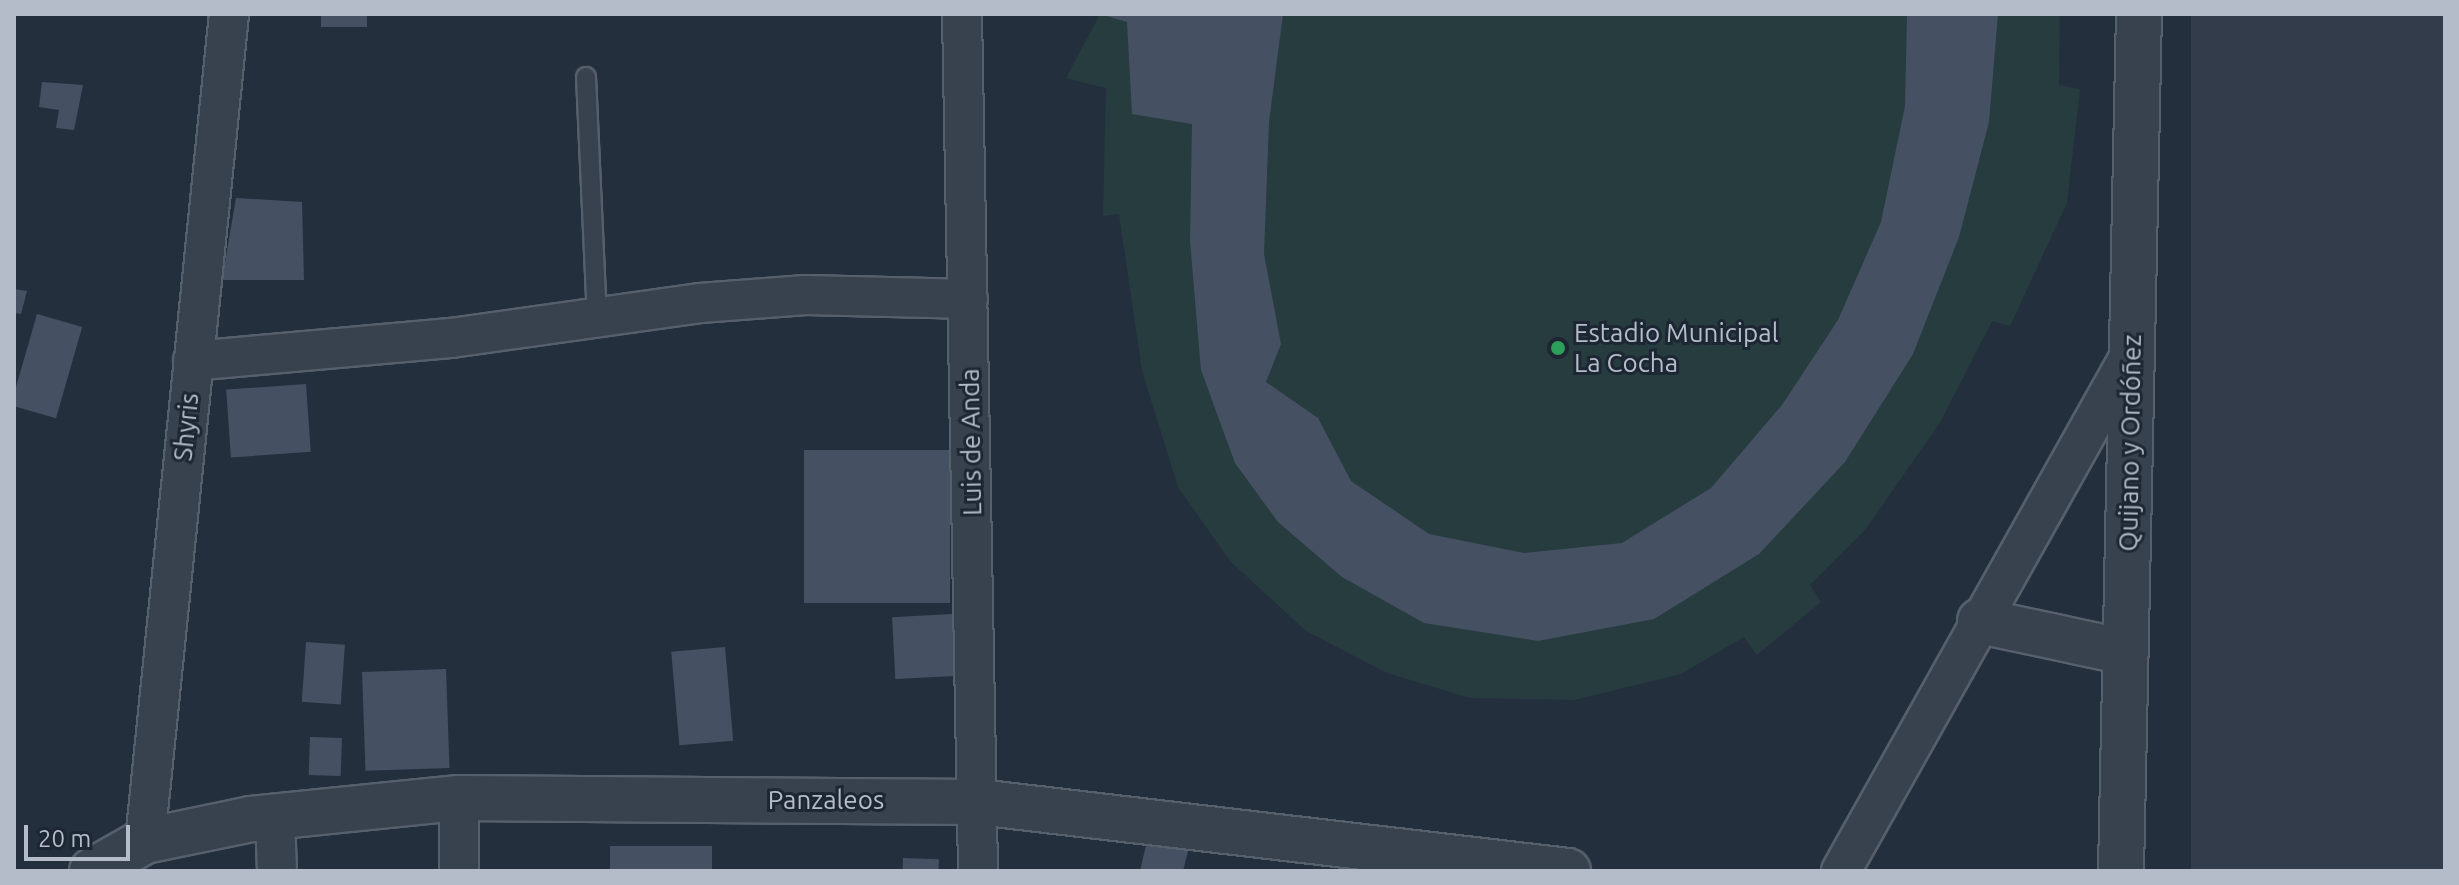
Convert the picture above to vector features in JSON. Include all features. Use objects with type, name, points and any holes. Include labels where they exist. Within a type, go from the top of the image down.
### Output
[{"type":"street","name":"Shyris","points":[[145,841],[229,14]]},
{"type":"street","name":"Luis de Anda","points":[[962,14],[978,871]]},
{"type":"street","name":"Quijano y Ordóñez","points":[[2121,871],[2139,14]]},
{"type":"street","points":[[193,361],[451,338],[597,317],[806,295],[968,299]]},
{"type":"street","points":[[1841,871],[2132,352]]},
{"type":"street","points":[[1980,621],[2126,652]]},
{"type":"street","points":[[459,798],[459,871]]},
{"type":"street","name":"Panzaleos","points":[[92,871],[145,841],[275,817],[459,798],[978,802],[1568,871]]},
{"type":"street","points":[[275,817],[277,871]]},
{"type":"lane","points":[[586,77],[597,317]]},
{"type":"shaded area","points":[[2191,14],[2445,14],[2445,871],[2191,871]]},
{"type":"green space","name":"Estadio Municipal La Cocha","points":[[1100,14],[2060,14],[2059,85],[2080,89],[2067,203],[2010,326],[1992,321],[1941,421],[1865,530],[1810,585],[1821,602],[1757,655],[1744,637],[1681,674],[1574,700],[1470,698],[1387,673],[1306,631],[1230,561],[1178,487],[1142,371],[1119,214],[1103,216],[1106,88],[1066,78]]},
{"type":"building","points":[[321,14],[367,14],[367,27],[321,27]]},
{"type":"building","points":[[1100,14],[1283,14],[1269,122],[1264,254],[1281,344],[1266,382],[1318,418],[1351,481],[1429,534],[1524,553],[1622,543],[1711,488],[1782,405],[1838,320],[1881,222],[1905,106],[1907,14],[1998,14],[1989,122],[1959,237],[1913,354],[1845,462],[1759,554],[1654,619],[1538,641],[1424,623],[1342,577],[1278,522],[1235,463],[1201,370],[1190,241],[1192,124],[1132,114],[1127,22]]},
{"type":"building","points":[[42,82],[83,85],[74,130],[56,128],[59,110],[39,107]]},
{"type":"building","points":[[236,198],[302,202],[304,280],[222,280]]},
{"type":"building","points":[[14,289],[27,291],[21,314],[14,313]]},
{"type":"building","points":[[37,314],[82,327],[56,418],[14,406],[14,394]]},
{"type":"building","points":[[306,384],[311,452],[231,457],[226,390]]},
{"type":"building","points":[[804,450],[950,450],[950,603],[804,603]]},
{"type":"building","points":[[952,614],[955,676],[895,679],[892,617]]},
{"type":"building","points":[[306,642],[345,645],[341,705],[302,702]]},
{"type":"building","points":[[725,647],[733,741],[679,745],[671,652]]},
{"type":"building","points":[[446,669],[449,768],[366,771],[362,672]]},
{"type":"building","points":[[310,737],[342,738],[341,776],[309,775]]},
{"type":"building","points":[[1148,837],[1189,847],[1183,871],[1140,871]]},
{"type":"building","points":[[610,846],[712,846],[712,871],[610,871]]},
{"type":"building","points":[[903,858],[939,859],[939,871],[903,871]]},
{"type":"place","name":"Estadio Municipal La Cocha","points":[[1558,348]]}]
